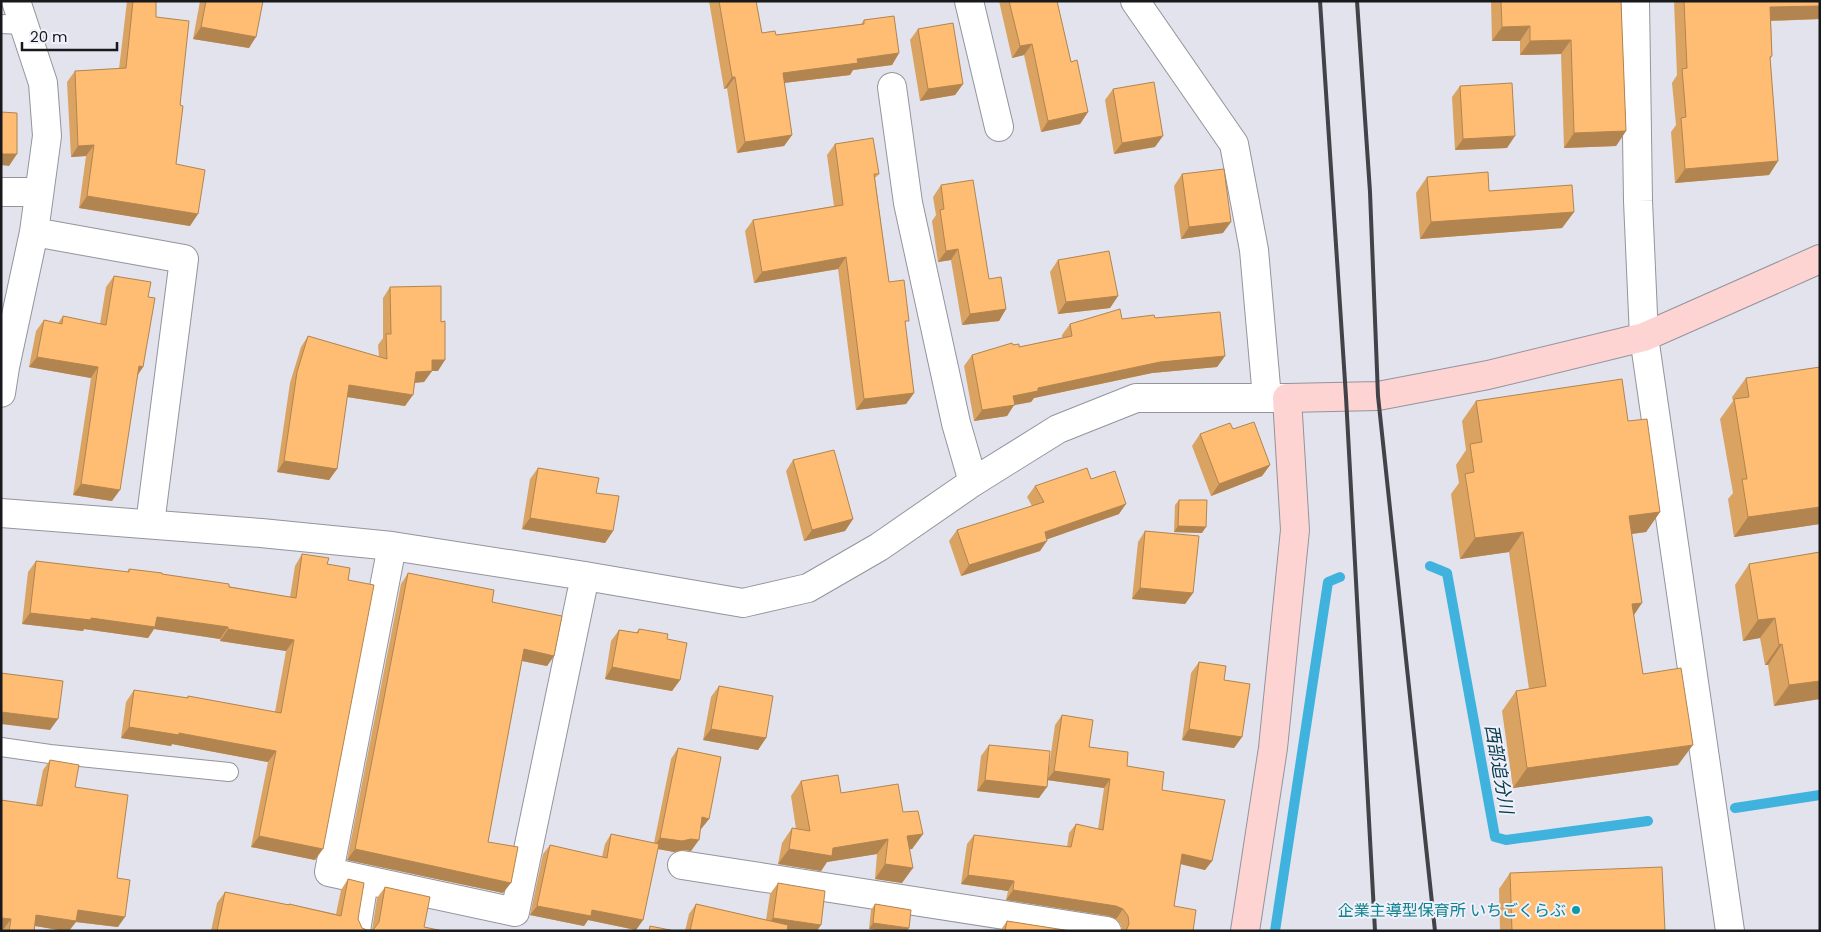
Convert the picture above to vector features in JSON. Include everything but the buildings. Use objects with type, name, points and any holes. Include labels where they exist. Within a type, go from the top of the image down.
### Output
[{"type":"street","points":[[969,1],[999,127]]},
{"type":"street","points":[[1135,1],[1234,144],[1254,250],[1295,530],[1273,748],[1245,931]]},
{"type":"street","points":[[1636,1],[1638,201],[1644,337],[1730,931]]},
{"type":"street","points":[[1,393],[3,367],[34,232],[47,136],[43,83],[14,17]]},
{"type":"street","points":[[892,88],[908,203],[956,423],[974,482]]},
{"type":"street","points":[[1,192],[39,192]]},
{"type":"street","points":[[34,232],[184,259],[150,524]]},
{"type":"street","points":[[1,514],[261,533],[392,546],[743,603],[808,588],[878,547],[974,482],[1058,429],[1136,398],[1378,396],[1488,375],[1644,337],[1820,259]]},
{"type":"street","points":[[392,546],[329,872],[515,912],[585,576]]},
{"type":"street","points":[[682,865],[1108,931]]},
{"type":"lane","points":[[1,747],[50,754],[229,772]]},
{"type":"lane","points":[[361,931],[369,881]]},
{"type":"waterway","name":"西部追分川","points":[[1430,566],[1447,573],[1495,837],[1506,840],[1648,821]]},
{"type":"waterway","name":"西部追分川","points":[[1275,931],[1328,582],[1340,577]]},
{"type":"waterway","name":"西部追分川","points":[[1735,808],[1820,795]]},
{"type":"railway","points":[[1320,1],[1346,397],[1375,931]]},
{"type":"railway","points":[[1357,1],[1370,192],[1378,396],[1435,931]]},
{"type":"place","name":"企業主導型保育所 いちごくらぶ","points":[[1576,910]]}]
